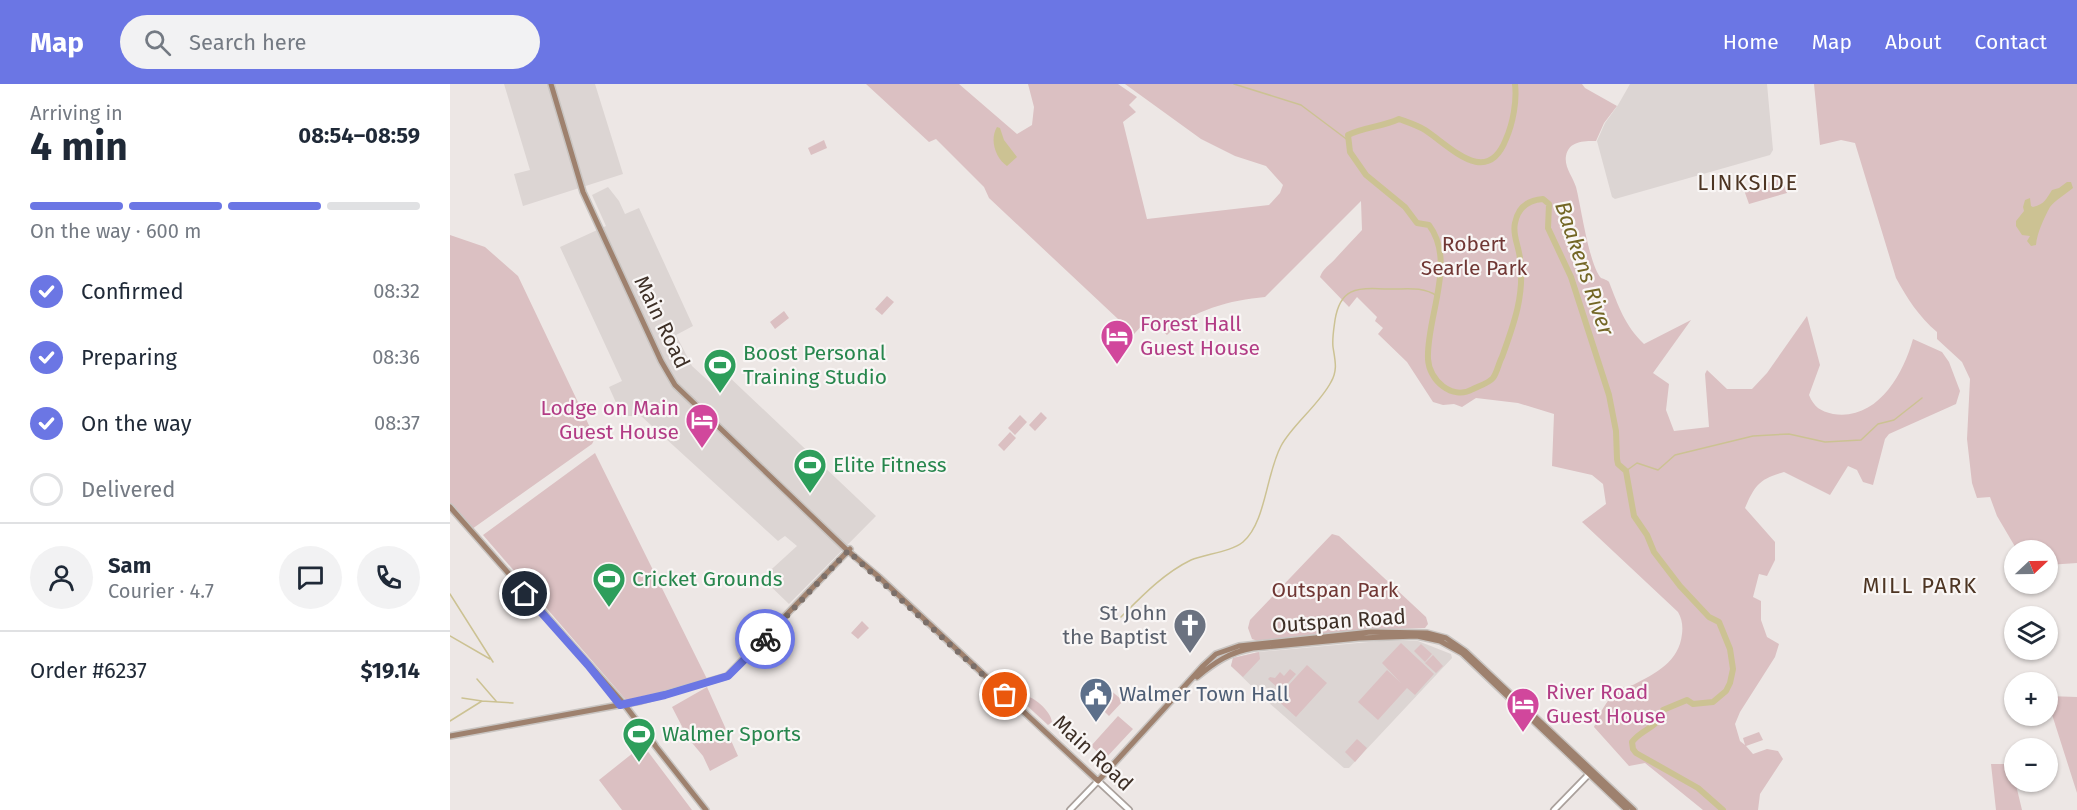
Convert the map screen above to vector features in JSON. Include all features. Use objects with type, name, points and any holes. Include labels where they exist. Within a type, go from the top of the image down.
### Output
[{"type":"main road","name":"Main Road","points":[[551,84],[583,192],[669,376],[686,396],[849,550],[1098,781]]},
{"type":"main road","points":[[450,509],[622,704],[706,810]]},
{"type":"main road","points":[[450,736],[665,695],[730,675],[849,550]]},
{"type":"main road","name":"Outspan Road","points":[[1098,781],[1192,680],[1229,649],[1252,644],[1362,632],[1394,631],[1438,635],[1453,642],[1611,791]]},
{"type":"main road","points":[[588,665],[622,704]]},
{"type":"main road","points":[[609,707],[612,695]]},
{"type":"main road","points":[[1611,791],[1627,810]]},
{"type":"main road","points":[[1611,791],[1634,810]]},
{"type":"street","points":[[1554,810],[1591,772]]},
{"type":"street","points":[[1071,810],[1098,781]]},
{"type":"street","name":"Main Road","points":[[1098,781],[1129,810]]},
{"type":"shaded area","points":[[504,84],[595,84],[623,174],[523,206],[514,174],[530,170]]},
{"type":"shaded area","points":[[1630,84],[1767,84],[1773,150],[1770,155],[1615,199],[1612,197],[1597,141],[1605,123]]},
{"type":"shaded area","points":[[997,127],[1000,128],[1004,140],[1017,157],[1007,166],[995,149],[994,138]]},
{"type":"shaded area","points":[[2071,182],[2073,188],[2050,207],[2039,231],[2036,245],[2031,246],[2027,241],[2030,236],[2022,235],[2016,226],[2016,221],[2024,211],[2025,200],[2030,198],[2031,206],[2037,206],[2045,201],[2052,190]]},
{"type":"shaded area","points":[[608,187],[619,201],[625,214],[639,208],[693,326],[676,335],[692,366],[714,386],[727,375],[876,516],[789,604],[762,578],[797,546],[785,536],[778,541],[641,416],[622,416],[609,387],[622,381],[560,247],[606,226],[592,195]]},
{"type":"shaded area","points":[[1380,641],[1418,641],[1451,654],[1452,658],[1349,768],[1344,768],[1269,703],[1231,666],[1233,658],[1259,652]]},
{"type":"green space","name":"Robert Searle Park","points":[[866,84],[959,84],[1017,134],[1032,125],[1034,107],[1028,84],[1118,84],[1137,97],[1129,105],[1136,112],[1123,122],[1147,219],[1269,205],[1280,193],[1283,185],[1266,166],[1235,156],[1201,139],[1125,84],[1582,84],[1617,106],[1604,123],[1596,141],[1573,145],[1566,156],[1566,164],[1576,187],[1589,249],[1597,271],[1601,278],[1609,282],[1627,323],[1644,344],[1691,320],[1653,373],[1669,384],[1666,410],[1674,431],[1709,427],[1705,374],[1707,370],[1727,389],[1752,389],[1767,373],[1807,316],[1820,365],[1809,395],[1815,405],[1828,413],[1849,414],[1875,403],[1895,380],[1913,339],[1942,352],[1949,362],[1960,391],[1956,404],[1889,434],[1885,439],[1873,485],[1863,482],[1857,470],[1848,466],[1830,495],[1784,472],[1763,480],[1745,508],[1775,542],[1775,560],[1767,576],[1759,574],[1753,597],[1761,601],[1761,620],[1767,637],[1779,644],[1775,657],[1740,712],[1735,724],[1740,741],[1745,745],[1743,738],[1759,732],[1763,740],[1746,746],[1753,754],[1767,749],[1778,751],[1783,759],[1760,794],[1758,810],[1703,810],[1645,763],[1629,766],[1594,727],[1604,706],[1616,692],[1650,676],[1671,659],[1680,644],[1682,634],[1682,623],[1678,612],[1582,522],[1606,504],[1603,484],[1592,475],[1552,466],[1554,414],[1518,403],[1476,398],[1462,407],[1433,402],[1407,362],[1378,334],[1383,328],[1375,321],[1377,317],[1357,297],[1349,307],[1320,277],[1362,230],[1361,201],[1265,297],[1212,308],[1188,319],[1167,335],[1148,319],[1134,334],[989,198],[984,187],[936,139],[929,142]]},
{"type":"green space","points":[[1814,84],[2077,84],[2077,563],[2058,564],[2058,540],[2011,540],[1997,516],[1990,497],[1977,498],[1972,483],[1967,439],[1970,379],[1962,362],[1937,339],[1937,332],[1914,307],[1896,278],[1855,143],[1841,140],[1820,145]]},
{"type":"green space","points":[[824,140],[827,148],[811,155],[808,148]]},
{"type":"green space","points":[[1782,178],[1787,193],[1749,204],[1744,190]]},
{"type":"green space","points":[[450,235],[485,247],[518,276],[595,438],[592,444],[472,529],[450,503]]},
{"type":"green space","points":[[887,296],[894,302],[882,315],[875,309]]},
{"type":"green space","points":[[784,311],[789,318],[775,329],[770,322]]},
{"type":"green space","points":[[1041,412],[1047,418],[1035,431],[1029,425]]},
{"type":"green space","points":[[1020,415],[1027,422],[1015,435],[1008,428]]},
{"type":"green space","points":[[1010,432],[1016,438],[1004,451],[998,445]]},
{"type":"green space","name":"Cricket Grounds","points":[[595,453],[708,681],[626,700],[483,535]]},
{"type":"green space","name":"Outspan Park","points":[[1332,534],[1339,536],[1426,617],[1428,624],[1425,628],[1364,630],[1258,641],[1252,639],[1248,628],[1250,620]]},
{"type":"green space","points":[[862,621],[869,628],[858,639],[851,633]]},
{"type":"green space","points":[[1401,643],[1434,674],[1415,695],[1407,688],[1378,720],[1358,702],[1387,670],[1401,683],[1382,663]]},
{"type":"green space","points":[[1421,644],[1432,654],[1425,662],[1414,651]]},
{"type":"green space","points":[[1259,652],[1260,659],[1243,677],[1231,666],[1233,658]]},
{"type":"green space","points":[[1433,655],[1443,666],[1436,673],[1425,663]]},
{"type":"green space","points":[[1307,665],[1327,683],[1296,717],[1276,699]]},
{"type":"green space","points":[[1290,669],[1296,674],[1281,691],[1268,679],[1275,678],[1280,672],[1284,676]]},
{"type":"green space","points":[[707,687],[738,756],[710,771],[703,756],[688,738],[672,707]]},
{"type":"green space","points":[[1108,688],[1123,701],[1109,716],[1095,702]]},
{"type":"green space","points":[[1026,696],[1042,706],[1052,722],[1048,725],[1022,701],[1022,698]]},
{"type":"green space","points":[[2058,696],[2077,697],[2077,793],[2056,726],[2058,726]]},
{"type":"green space","points":[[1118,716],[1133,729],[1105,759],[1091,746]]},
{"type":"green space","points":[[1357,739],[1367,748],[1355,762],[1345,752]]},
{"type":"green space","name":"Walmer Sports","points":[[643,745],[692,810],[622,810],[599,780]]},
{"type":"green space","points":[[1991,764],[2004,764],[2004,792],[2018,792],[2022,810],[1996,810]]},
{"type":"waterway","points":[[1234,84],[1301,105],[1349,141]]},
{"type":"waterway","name":"Baakens River","points":[[1515,84],[1515,105],[1506,139],[1498,153],[1489,161],[1479,162],[1468,159],[1425,130],[1399,119],[1348,135],[1350,152],[1366,175],[1405,207],[1417,223],[1429,225],[1437,240],[1440,273],[1429,343],[1429,367],[1437,381],[1457,392],[1465,392],[1484,384],[1496,373],[1511,333],[1520,297],[1521,272],[1514,232],[1516,217],[1525,205],[1533,201],[1543,199],[1549,204],[1548,228],[1571,277],[1609,395],[1616,431],[1618,464],[1626,471],[1634,516],[1647,535],[1654,552],[1680,586],[1709,617],[1719,622],[1730,649],[1733,669],[1726,691],[1713,702],[1693,704],[1687,700],[1663,710],[1658,721],[1632,742],[1633,749],[1636,753],[1698,788],[1723,810]]},
{"type":"waterway","points":[[1121,617],[1154,586],[1181,565],[1203,556],[1225,551],[1243,542],[1251,533],[1257,522],[1281,446],[1320,399],[1335,373],[1333,333],[1337,310],[1345,296],[1358,290],[1374,288],[1418,289],[1437,296]]},
{"type":"waterway","points":[[1626,471],[1637,463],[1658,470],[1675,455],[1753,436],[1789,434],[1825,442],[1861,440],[1878,424],[1894,420],[1922,398]]},
{"type":"waterway","points":[[450,594],[493,662]]},
{"type":"waterway","points":[[450,636],[490,659]]},
{"type":"waterway","points":[[477,679],[496,701]]},
{"type":"waterway","points":[[462,698],[482,701]]},
{"type":"waterway","points":[[450,721],[482,701],[513,703]]},
{"type":"way so far","points":[[765,639],[848,551],[876,574],[1005,695]]},
{"type":"place","name":"Forest Hall Guest House","points":[[1117,365]]},
{"type":"place","name":"Boost Personal Training Studio","points":[[720,394]]},
{"type":"place","name":"Lodge on Main Guest House","points":[[702,449]]},
{"type":"place","name":"Elite Fitness","points":[[810,494]]},
{"type":"place","name":"Cricket Grounds","points":[[609,608]]},
{"type":"place","name":"St John the Baptist","points":[[1190,654]]},
{"type":"place","name":"Walmer Town Hall","points":[[1096,723]]},
{"type":"place","name":"River Road Guest House","points":[[1523,733]]},
{"type":"place","name":"Walmer Sports","points":[[639,763]]},
{"type":"district","name":"LINKSIDE","points":[[1748,182]]},
{"type":"district","name":"MILL PARK","points":[[1920,585]]},
{"type":"route","points":[[525,594],[620,705],[724,678],[734,672],[765,639]]}]
